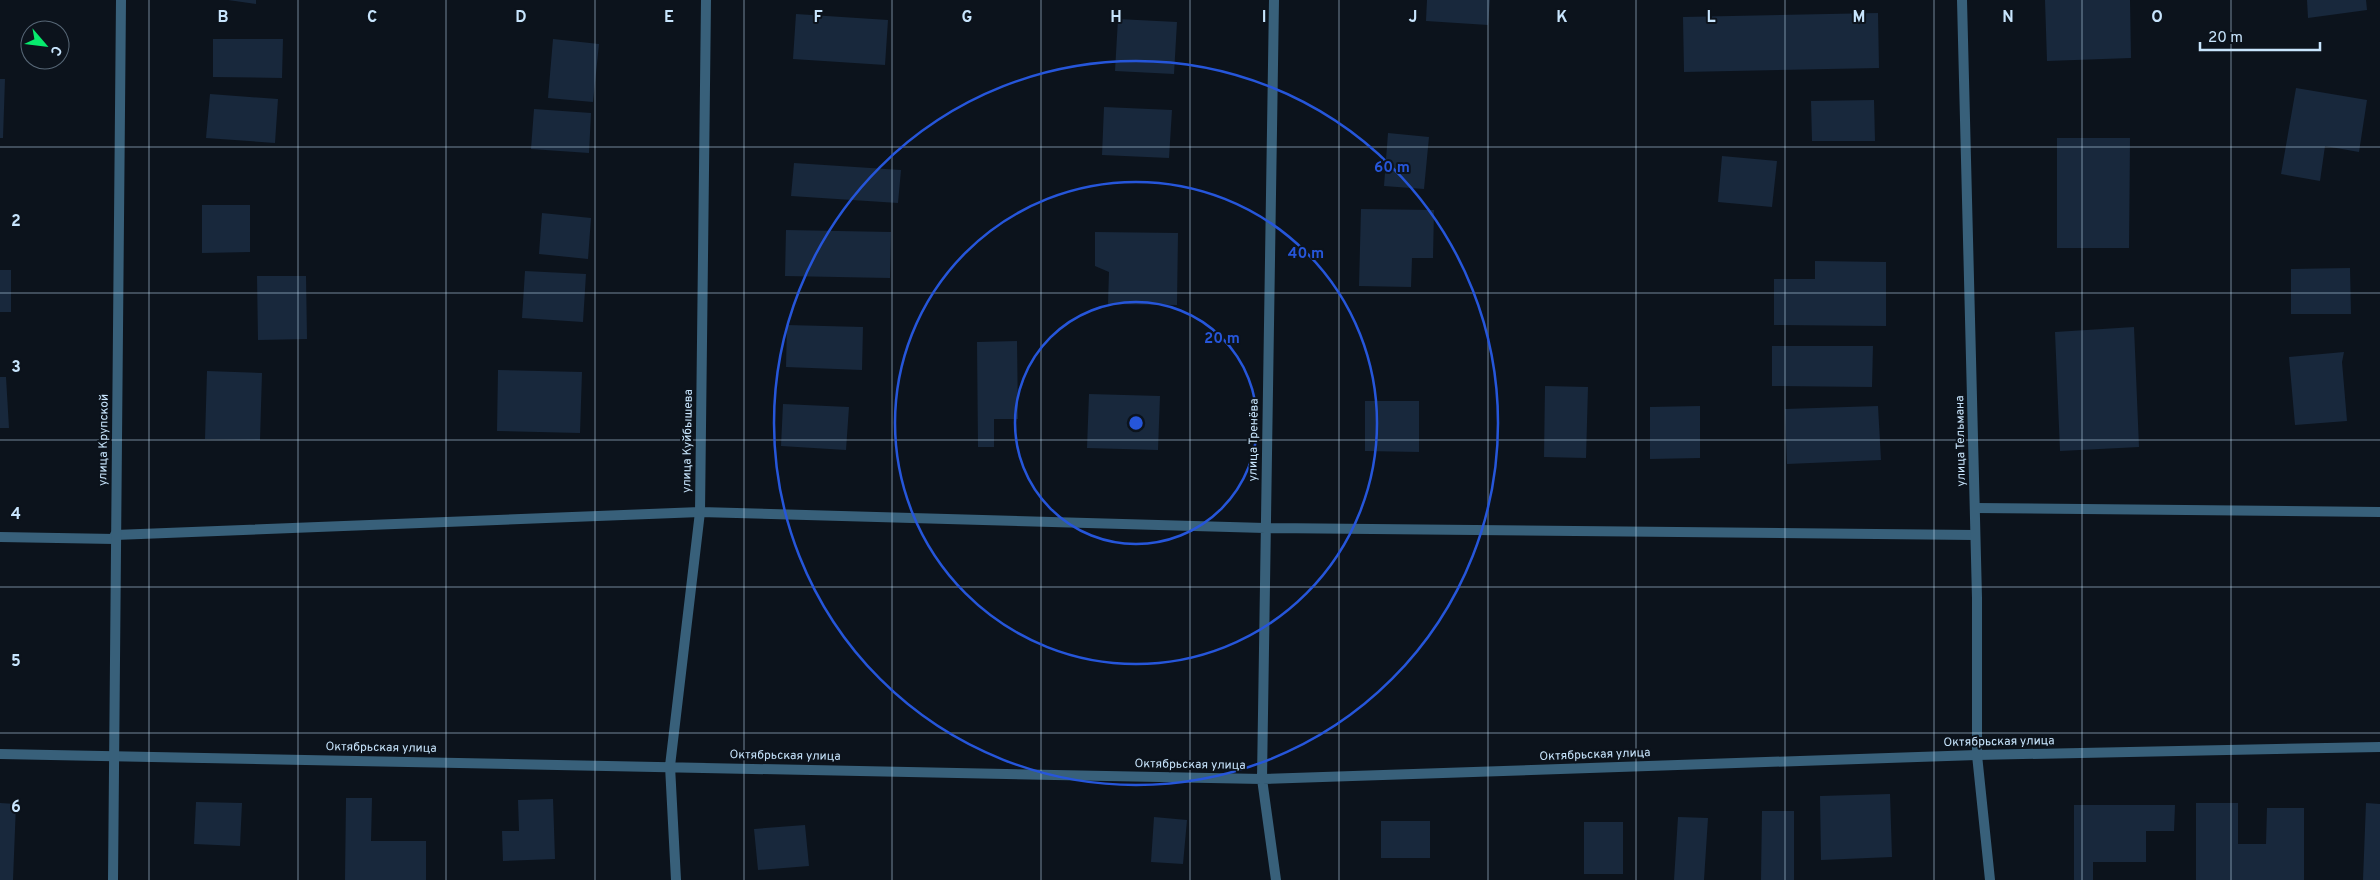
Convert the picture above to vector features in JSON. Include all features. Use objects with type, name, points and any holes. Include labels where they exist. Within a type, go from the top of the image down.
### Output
[{"type":"street","name":"улица Крупской","points":[[113,880],[112,756],[120,0]]},
{"type":"street","name":"улица Куйбышева","points":[[676,880],[670,766],[700,512],[706,0]]},
{"type":"street","name":"улица Тренёва","points":[[1274,0],[1262,778],[1276,880]]},
{"type":"street","name":"улица Тельмана","points":[[1962,0],[1975,508],[1977,755],[1990,880]]},
{"type":"street","points":[[1975,508],[2380,512]]},
{"type":"street","points":[[0,537],[115,537],[700,512],[1265,528],[1975,535]]},
{"type":"street","name":"Октябрьская улица","points":[[0,754],[1262,778],[1977,755],[2380,747]]},
{"type":"building","points":[[228,0],[256,0],[256,4]]},
{"type":"building","points":[[1427,0],[1490,0],[1488,25],[1426,21]]},
{"type":"building","points":[[2045,0],[2130,0],[2131,58],[2047,61]]},
{"type":"building","points":[[2307,0],[2366,0],[2367,10],[2308,18]]},
{"type":"building","points":[[1878,13],[1879,68],[1684,72],[1683,17]]},
{"type":"building","points":[[796,14],[888,20],[885,65],[793,59]]},
{"type":"building","points":[[1118,19],[1177,22],[1174,74],[1115,71]]},
{"type":"building","points":[[213,39],[283,39],[282,78],[213,77]]},
{"type":"building","points":[[553,39],[599,44],[593,102],[548,98]]},
{"type":"building","points":[[0,79],[5,79],[3,138],[0,138]]},
{"type":"building","points":[[2296,88],[2367,100],[2359,152],[2325,146],[2320,181],[2281,174]]},
{"type":"building","points":[[210,94],[278,99],[275,143],[206,138]]},
{"type":"building","points":[[1874,100],[1875,141],[1812,141],[1811,101]]},
{"type":"building","points":[[1104,107],[1172,110],[1169,158],[1102,155]]},
{"type":"building","points":[[534,109],[591,113],[589,153],[531,149]]},
{"type":"building","points":[[1388,133],[1429,137],[1424,189],[1384,186]]},
{"type":"building","points":[[2057,138],[2130,138],[2129,248],[2057,248]]},
{"type":"building","points":[[1722,156],[1777,161],[1772,207],[1718,202]]},
{"type":"building","points":[[794,163],[901,170],[898,203],[791,196]]},
{"type":"building","points":[[202,205],[250,205],[250,252],[202,253]]},
{"type":"building","points":[[1361,209],[1434,210],[1433,258],[1412,258],[1411,287],[1359,286]]},
{"type":"building","points":[[542,213],[591,218],[588,259],[539,254]]},
{"type":"building","points":[[786,230],[891,232],[890,278],[785,276]]},
{"type":"building","points":[[1095,232],[1178,233],[1177,305],[1108,304],[1109,272],[1095,266]]},
{"type":"building","points":[[1815,261],[1886,262],[1886,326],[1774,325],[1774,279],[1815,279]]},
{"type":"building","points":[[2350,268],[2351,314],[2291,314],[2291,269]]},
{"type":"building","points":[[0,270],[11,270],[11,312],[0,312]]},
{"type":"building","points":[[525,271],[586,274],[583,322],[522,318]]},
{"type":"building","points":[[257,276],[306,276],[307,339],[258,340]]},
{"type":"building","points":[[787,325],[863,327],[862,370],[786,367]]},
{"type":"building","points":[[2134,327],[2139,447],[2060,451],[2055,332]]},
{"type":"building","points":[[1017,341],[1018,419],[994,419],[994,447],[978,447],[977,342]]},
{"type":"building","points":[[1772,346],[1873,346],[1872,387],[1772,386]]},
{"type":"building","points":[[2344,352],[2342,362],[2347,421],[2295,425],[2289,357]]},
{"type":"building","points":[[498,370],[582,372],[580,433],[497,431]]},
{"type":"building","points":[[207,371],[262,373],[260,440],[205,439]]},
{"type":"building","points":[[0,377],[6,377],[9,428],[0,428]]},
{"type":"building","points":[[1545,386],[1588,387],[1586,458],[1544,457]]},
{"type":"building","points":[[1089,394],[1160,396],[1158,450],[1087,448]]},
{"type":"building","points":[[1365,401],[1419,401],[1419,452],[1365,451]]},
{"type":"building","points":[[783,404],[849,407],[846,450],[781,446]]},
{"type":"building","points":[[1700,406],[1700,458],[1650,459],[1650,407]]},
{"type":"building","points":[[1878,406],[1881,460],[1787,464],[1785,409]]},
{"type":"building","points":[[1890,794],[1892,857],[1821,860],[1820,796]]},
{"type":"building","points":[[346,798],[372,798],[371,841],[426,841],[426,880],[345,880]]},
{"type":"building","points":[[553,799],[555,859],[503,861],[502,831],[519,831],[518,800]]},
{"type":"building","points":[[196,802],[242,803],[240,846],[194,844]]},
{"type":"building","points":[[0,803],[16,804],[13,880],[0,880]]},
{"type":"building","points":[[2196,803],[2238,803],[2238,844],[2266,844],[2267,808],[2304,808],[2304,880],[2196,880]]},
{"type":"building","points":[[2366,803],[2380,804],[2380,880],[2363,880]]},
{"type":"building","points":[[2074,805],[2175,805],[2174,831],[2146,831],[2146,862],[2093,862],[2093,880],[2074,880]]},
{"type":"building","points":[[1762,811],[1794,811],[1794,880],[1761,880]]},
{"type":"building","points":[[1154,817],[1187,820],[1183,864],[1151,862]]},
{"type":"building","points":[[1678,817],[1708,818],[1704,880],[1674,880]]},
{"type":"building","points":[[1381,821],[1430,821],[1430,858],[1381,858]]},
{"type":"building","points":[[1584,822],[1623,822],[1623,874],[1584,874]]},
{"type":"building","points":[[805,825],[809,866],[758,870],[754,829]]}]
